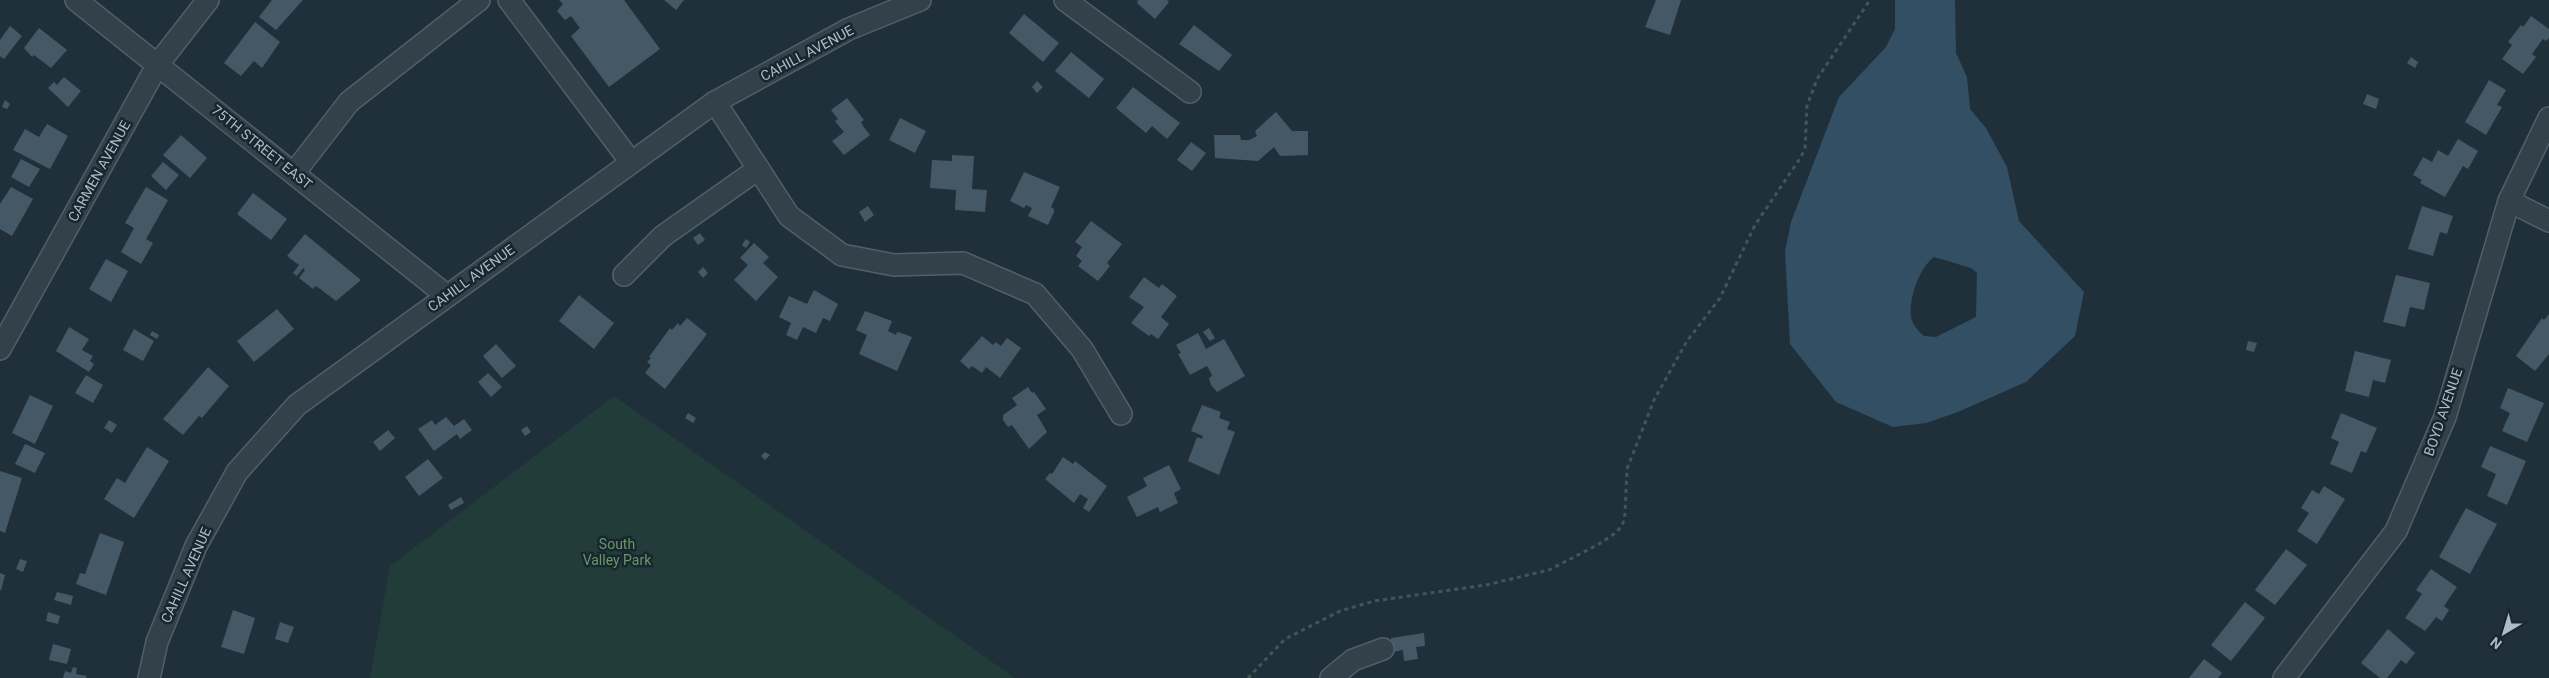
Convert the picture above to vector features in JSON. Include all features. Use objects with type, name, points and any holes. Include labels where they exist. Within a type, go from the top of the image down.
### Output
[{"type":"street","name":"75TH STREET EAST","points":[[76,0],[446,296]]},
{"type":"street","name":"CARMEN AVENUE","points":[[0,349],[158,64],[208,0]]},
{"type":"street","points":[[294,173],[349,102],[479,0]]},
{"type":"street","points":[[509,0],[631,162]]},
{"type":"street","name":"CAHILL AVENUE","points":[[149,678],[157,642],[196,546],[237,472],[297,405],[715,102],[849,29],[920,0]]},
{"type":"street","points":[[1065,0],[1190,92]]},
{"type":"street","points":[[715,102],[789,216],[842,254],[894,266],[963,263],[1035,294],[1082,349],[1121,414]]},
{"type":"street","name":"BOYD AVENUE","points":[[2284,678],[2396,531],[2445,417],[2509,200],[2549,118]]},
{"type":"street","points":[[624,275],[663,236],[758,168]]},
{"type":"street","points":[[2509,200],[2549,221]]},
{"type":"street","points":[[1331,678],[1353,660],[1383,649]]},
{"type":"path","points":[[1248,678],[1285,640],[1340,611],[1374,601],[1486,585],[1549,570],[1600,544],[1617,532],[1623,523],[1625,514],[1628,469],[1654,400],[1687,341],[1720,298],[1755,225],[1801,157],[1805,148],[1807,106],[1817,78],[1870,0]]},
{"type":"green space","name":"South Valley Park","points":[[614,396],[1015,678],[370,678],[390,566]]},
{"type":"water","points":[[1895,0],[1955,0],[1956,53],[1967,77],[1970,109],[1986,128],[2007,167],[2019,221],[2084,292],[2075,336],[2026,382],[1958,412],[1926,423],[1893,427],[1836,402],[1790,344],[1785,251],[1791,222],[1839,97],[1886,47],[1895,29]],"holes":[[[1934,257],[1971,268],[1977,273],[1976,317],[1936,337],[1924,336],[1913,323],[1911,317],[1913,293],[1924,268]]]},
{"type":"building","points":[[272,0],[303,0],[276,30],[259,17]]},
{"type":"building","points":[[559,0],[624,0],[660,49],[609,87],[571,36],[580,28],[571,16],[565,20],[557,11],[563,4]]},
{"type":"building","points":[[664,0],[684,0],[676,10]]},
{"type":"building","points":[[1137,0],[1167,0],[1169,2],[1155,19],[1137,3]]},
{"type":"building","points":[[1656,0],[1681,0],[1670,35],[1645,27]]},
{"type":"building","points":[[1024,14],[1059,43],[1043,62],[1009,33]]},
{"type":"building","points":[[2531,16],[2549,29],[2549,38],[2546,41],[2543,39],[2532,54],[2536,57],[2523,74],[2502,59],[2512,45],[2508,42],[2521,25],[2523,27]]},
{"type":"building","points":[[255,22],[280,42],[262,68],[254,61],[241,76],[224,63]]},
{"type":"building","points":[[1194,25],[1232,55],[1219,71],[1179,44]]},
{"type":"building","points":[[10,26],[22,36],[4,59],[0,56],[0,40]]},
{"type":"building","points":[[39,28],[67,50],[51,68],[34,55],[32,57],[24,48]]},
{"type":"building","points":[[1071,52],[1104,79],[1089,98],[1055,71]]},
{"type":"building","points":[[2411,57],[2418,62],[2415,68],[2407,63]]},
{"type":"building","points":[[64,77],[81,91],[68,107],[48,88],[54,82],[57,85]]},
{"type":"building","points":[[2489,80],[2506,90],[2497,105],[2502,107],[2486,135],[2465,122]]},
{"type":"building","points":[[1037,81],[1043,87],[1037,93],[1032,87]]},
{"type":"building","points":[[1133,87],[1180,123],[1167,139],[1152,126],[1146,133],[1116,108]]},
{"type":"building","points":[[2367,94],[2379,99],[2376,109],[2363,104]]},
{"type":"building","points":[[847,98],[864,120],[861,122],[870,135],[844,155],[832,141],[844,132],[835,121],[838,119],[831,110]]},
{"type":"building","points":[[5,100],[10,104],[7,109],[2,107]]},
{"type":"building","points":[[1276,112],[1292,131],[1308,131],[1308,155],[1280,156],[1274,147],[1258,161],[1215,158],[1214,135],[1240,135],[1241,140],[1249,140],[1257,136],[1255,131]]},
{"type":"building","points":[[900,118],[926,131],[915,153],[889,140]]},
{"type":"building","points":[[47,124],[68,136],[50,169],[13,150],[25,129],[39,137]]},
{"type":"building","points":[[181,135],[207,158],[190,178],[163,155]]},
{"type":"building","points":[[2458,139],[2478,151],[2468,169],[2463,166],[2445,197],[2420,183],[2422,180],[2413,175],[2423,157],[2432,162],[2438,150],[2448,156]]},
{"type":"building","points":[[1191,142],[1206,153],[1192,171],[1177,160]]},
{"type":"building","points":[[952,155],[974,156],[972,189],[987,190],[985,212],[955,210],[956,190],[930,188],[932,160],[952,161]]},
{"type":"building","points":[[21,159],[40,169],[29,187],[11,177]]},
{"type":"building","points":[[163,162],[179,175],[166,190],[151,176]]},
{"type":"building","points":[[1024,172],[1060,187],[1051,207],[1054,209],[1054,212],[1048,225],[1028,216],[1032,208],[1026,205],[1024,208],[1010,201]]},
{"type":"building","points":[[11,187],[33,199],[12,236],[0,229],[0,204]]},
{"type":"building","points":[[146,187],[168,200],[146,239],[153,243],[141,264],[121,252],[134,228],[125,223]]},
{"type":"building","points":[[253,193],[287,219],[271,240],[237,214]]},
{"type":"building","points":[[868,206],[874,215],[865,222],[859,212]]},
{"type":"building","points":[[2422,206],[2453,216],[2447,234],[2440,232],[2433,256],[2408,249]]},
{"type":"building","points":[[1091,221],[1122,244],[1107,263],[1110,266],[1098,281],[1078,266],[1082,261],[1076,256],[1082,247],[1075,242]]},
{"type":"building","points":[[700,233],[705,240],[698,245],[693,238]]},
{"type":"building","points":[[305,234],[361,280],[336,301],[319,288],[315,286],[313,289],[299,278],[305,270],[303,268],[297,276],[293,273],[299,265],[287,256]]},
{"type":"building","points":[[746,239],[750,242],[746,248],[742,245]]},
{"type":"building","points":[[754,243],[769,257],[763,263],[778,277],[756,301],[734,280],[748,265],[740,258]]},
{"type":"building","points":[[106,259],[128,271],[111,302],[89,289]]},
{"type":"building","points":[[703,267],[708,273],[703,278],[698,272]]},
{"type":"building","points":[[2396,275],[2430,283],[2424,310],[2410,307],[2405,327],[2383,322]]},
{"type":"building","points":[[1144,277],[1159,288],[1162,284],[1177,296],[1161,317],[1169,324],[1158,339],[1151,334],[1149,336],[1131,323],[1144,307],[1129,297]]},
{"type":"building","points":[[814,290],[838,304],[830,321],[823,318],[816,333],[803,327],[797,340],[786,335],[791,323],[779,317],[789,296],[807,304]]},
{"type":"building","points":[[579,295],[614,323],[594,349],[559,321]]},
{"type":"building","points":[[277,309],[294,329],[254,362],[237,341]]},
{"type":"building","points":[[865,311],[892,321],[888,331],[896,335],[897,332],[912,337],[897,371],[859,354],[867,335],[856,330]]},
{"type":"building","points":[[2549,314],[2549,354],[2535,371],[2516,356],[2542,318],[2544,320]]},
{"type":"building","points":[[687,318],[707,334],[665,389],[645,373],[651,365],[647,362],[670,328],[672,330],[678,323],[680,326]]},
{"type":"building","points":[[69,327],[89,339],[82,350],[93,356],[90,361],[94,364],[89,372],[56,351]]},
{"type":"building","points":[[1209,328],[1215,338],[1210,341],[1203,332]]},
{"type":"building","points":[[134,329],[154,341],[143,361],[123,350]]},
{"type":"building","points":[[152,331],[159,335],[157,339],[150,335]]},
{"type":"building","points":[[1198,333],[1206,349],[1224,339],[1245,376],[1217,392],[1211,385],[1209,378],[1212,376],[1207,366],[1190,375],[1178,354],[1181,353],[1176,345]]},
{"type":"building","points":[[982,336],[993,345],[996,342],[1001,346],[1007,338],[1021,348],[1000,378],[986,367],[982,373],[972,366],[969,369],[960,361]]},
{"type":"building","points":[[2248,341],[2257,343],[2254,352],[2246,350]]},
{"type":"building","points":[[496,344],[516,366],[502,378],[483,356]]},
{"type":"building","points":[[2355,351],[2391,360],[2385,383],[2373,380],[2369,397],[2345,391]]},
{"type":"building","points":[[208,367],[229,386],[202,418],[199,416],[183,435],[163,419]]},
{"type":"building","points":[[488,373],[502,387],[491,397],[478,382]]},
{"type":"building","points":[[86,375],[103,385],[93,403],[75,393]]},
{"type":"building","points":[[1028,387],[1046,409],[1037,415],[1047,432],[1029,449],[1012,425],[1008,427],[1003,420],[1003,415],[1017,405],[1012,398]]},
{"type":"building","points":[[2508,388],[2544,403],[2527,442],[2502,431],[2510,413],[2500,408]]},
{"type":"building","points":[[30,395],[53,406],[35,444],[12,433]]},
{"type":"building","points":[[1202,405],[1221,412],[1219,418],[1230,422],[1227,429],[1235,432],[1219,475],[1188,461],[1197,437],[1202,439],[1203,436],[1191,431]]},
{"type":"building","points":[[688,413],[696,418],[693,423],[685,418]]},
{"type":"building","points":[[2341,413],[2377,428],[2366,453],[2361,451],[2352,473],[2330,464],[2339,442],[2331,438]]},
{"type":"building","points":[[446,417],[454,426],[464,419],[472,430],[460,439],[457,434],[434,451],[418,429],[432,420],[435,425]]},
{"type":"building","points":[[109,420],[117,425],[112,433],[104,428]]},
{"type":"building","points":[[527,426],[531,432],[525,436],[521,430]]},
{"type":"building","points":[[388,430],[395,438],[380,451],[373,442]]},
{"type":"building","points":[[25,444],[45,453],[35,473],[15,464]]},
{"type":"building","points":[[2490,446],[2526,461],[2507,505],[2487,496],[2496,474],[2481,467]]},
{"type":"building","points":[[147,447],[169,461],[134,518],[104,499],[117,478],[125,483]]},
{"type":"building","points":[[765,452],[770,455],[765,460],[761,456]]},
{"type":"building","points":[[1063,457],[1073,464],[1075,461],[1107,486],[1089,512],[1083,508],[1088,499],[1080,494],[1074,503],[1045,479],[1050,473],[1052,474]]},
{"type":"building","points":[[428,459],[443,478],[419,496],[405,477]]},
{"type":"building","points":[[1169,465],[1181,489],[1174,493],[1178,503],[1160,512],[1158,507],[1137,517],[1127,497],[1147,486],[1143,478]]},
{"type":"building","points":[[0,471],[22,478],[5,533],[0,531]]},
{"type":"building","points":[[2324,486],[2345,499],[2317,544],[2297,531],[2309,513],[2301,508],[2312,490],[2319,494]]},
{"type":"building","points":[[461,497],[464,503],[451,510],[448,505]]},
{"type":"building","points":[[2466,508],[2497,524],[2470,574],[2439,557]]},
{"type":"building","points":[[100,533],[124,542],[106,595],[76,584],[80,573],[85,574]]},
{"type":"building","points":[[2286,549],[2307,565],[2275,605],[2255,590]]},
{"type":"building","points":[[20,559],[27,561],[23,572],[16,569]]},
{"type":"building","points":[[2431,569],[2457,587],[2444,606],[2449,610],[2442,621],[2436,617],[2425,631],[2405,618],[2422,594],[2416,590]]},
{"type":"building","points":[[0,573],[5,575],[1,590],[0,590]]},
{"type":"building","points":[[57,592],[73,596],[71,605],[54,600]]},
{"type":"building","points":[[2245,602],[2265,618],[2231,661],[2211,645]]},
{"type":"building","points":[[233,610],[255,618],[244,654],[221,647]]},
{"type":"building","points":[[48,612],[60,616],[58,624],[46,621]]},
{"type":"building","points":[[280,622],[294,627],[288,643],[275,639]]},
{"type":"building","points":[[2388,629],[2415,653],[2406,664],[2401,660],[2387,678],[2380,678],[2361,663]]},
{"type":"building","points":[[1424,633],[1425,646],[1416,647],[1418,659],[1404,661],[1403,650],[1392,652],[1391,638]]},
{"type":"building","points":[[53,644],[71,649],[67,664],[49,660]]},
{"type":"building","points":[[2204,659],[2222,673],[2218,678],[2189,678]]},
{"type":"building","points":[[73,667],[77,668],[76,674],[87,676],[86,678],[63,678],[65,671],[71,673]]}]
